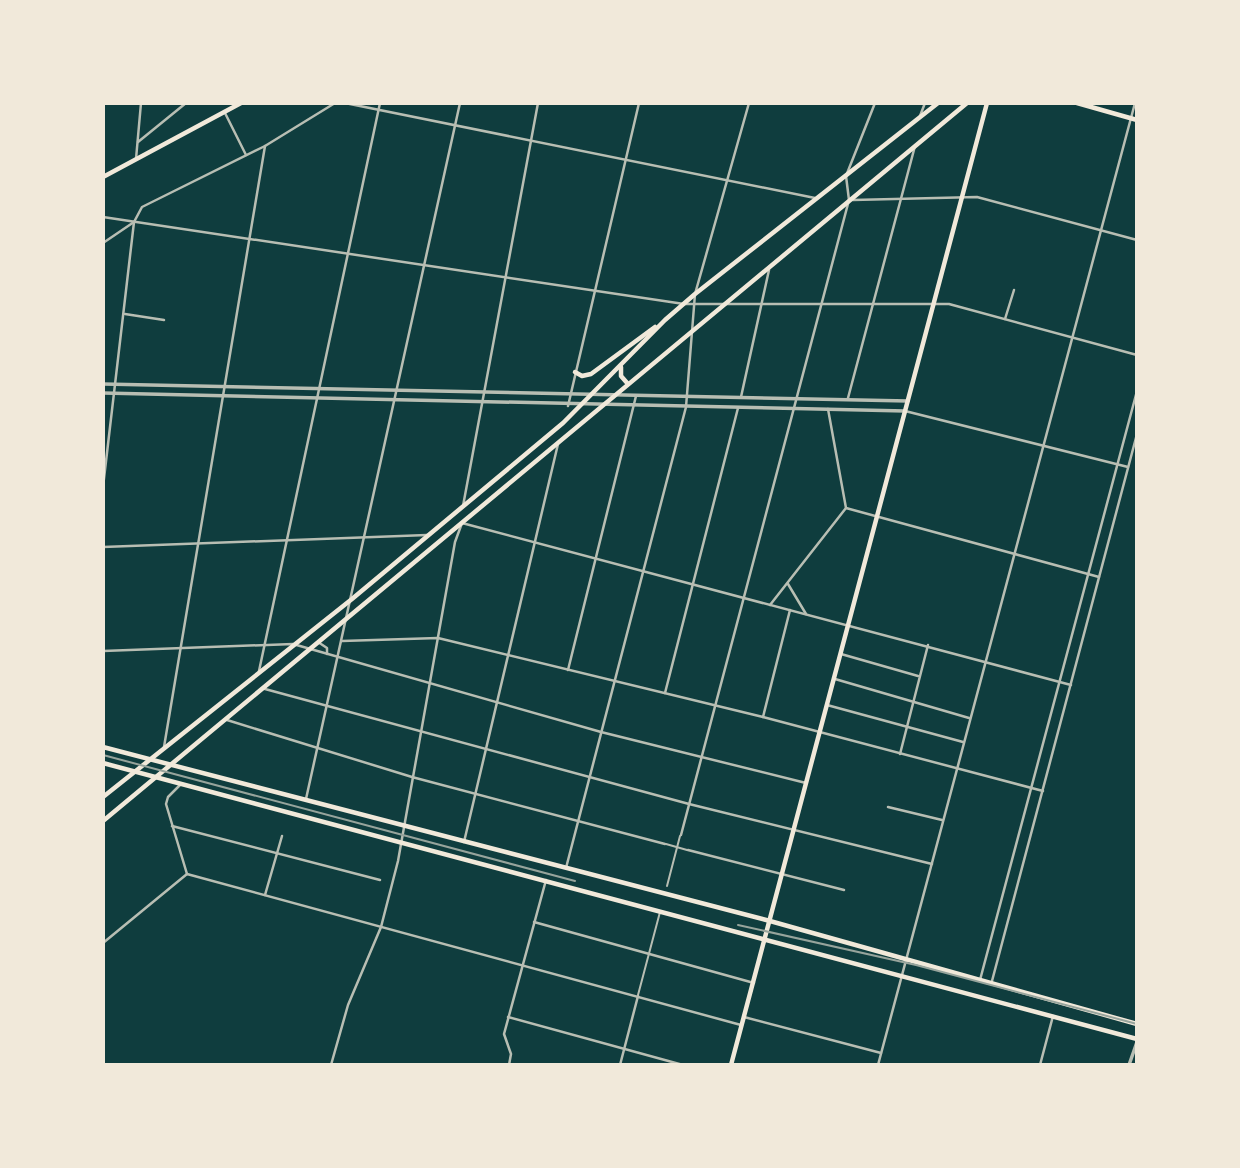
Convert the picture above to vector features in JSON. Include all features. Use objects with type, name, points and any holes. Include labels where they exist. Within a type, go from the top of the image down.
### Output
[{"type":"main road","points":[[103,177],[241,103]]},
{"type":"main road","points":[[575,372],[582,376],[591,374],[665,320],[938,103]]},
{"type":"main road","points":[[103,821],[967,103]]},
{"type":"main road","points":[[731,1065],[987,103]]},
{"type":"main road","points":[[1077,103],[1134,119]]},
{"type":"main road","points":[[103,797],[463,507],[582,405],[665,320]]},
{"type":"main road","points":[[621,366],[621,376],[628,384]]},
{"type":"main road","points":[[103,747],[770,921],[1137,1024]]},
{"type":"main road","points":[[103,763],[1053,1016],[1137,1041]]},
{"type":"street","points":[[136,159],[141,103]]},
{"type":"street","points":[[138,142],[186,103]]},
{"type":"street","points":[[103,487],[134,222],[142,207],[247,156],[335,103]]},
{"type":"street","points":[[345,103],[625,162],[817,198]]},
{"type":"street","points":[[259,671],[380,103]]},
{"type":"street","points":[[306,799],[460,103]]},
{"type":"street","points":[[463,507],[538,103]]},
{"type":"street","points":[[568,406],[639,103]]},
{"type":"street","points":[[566,869],[686,407],[695,294],[749,103]]},
{"type":"street","points":[[667,886],[849,200],[846,176],[875,103]]},
{"type":"street","points":[[919,119],[925,103]]},
{"type":"street","points":[[878,1065],[1071,338],[1134,119],[1135,103]]},
{"type":"street","points":[[224,111],[247,156]]},
{"type":"street","points":[[164,750],[265,146]]},
{"type":"street","points":[[848,398],[915,146]]},
{"type":"street","points":[[849,200],[977,197],[1137,240]]},
{"type":"street","points":[[103,217],[684,304],[934,303],[1006,319],[1137,355]]},
{"type":"street","points":[[103,243],[134,222]]},
{"type":"street","points":[[741,397],[770,267]]},
{"type":"street","points":[[1006,319],[1014,290]]},
{"type":"street","points":[[125,314],[164,320]]},
{"type":"street","points":[[103,384],[908,401]]},
{"type":"street","points":[[286,388],[286,398]]},
{"type":"street","points":[[979,981],[1137,391]]},
{"type":"street","points":[[441,402],[442,392]]},
{"type":"street","points":[[103,393],[568,406],[905,411],[1128,467]]},
{"type":"street","points":[[568,670],[636,396]]},
{"type":"street","points":[[665,693],[738,408]]},
{"type":"street","points":[[771,605],[846,508],[828,410]]},
{"type":"street","points":[[991,985],[1137,433]]},
{"type":"street","points":[[464,842],[558,444]]},
{"type":"street","points":[[846,508],[1099,577]]},
{"type":"street","points":[[331,1065],[348,1005],[381,927],[402,841],[455,542],[462,523],[986,660],[1071,685]]},
{"type":"street","points":[[103,547],[364,535],[427,535]]},
{"type":"street","points":[[788,584],[807,614]]},
{"type":"street","points":[[763,718],[790,610]]},
{"type":"street","points":[[342,641],[438,638],[714,705],[1043,792]]},
{"type":"street","points":[[317,642],[327,648],[327,655]]},
{"type":"street","points":[[103,651],[292,643],[430,685],[700,759],[806,783]]},
{"type":"street","points":[[900,754],[928,645]]},
{"type":"street","points":[[841,654],[919,676]]},
{"type":"street","points":[[834,679],[970,718]]},
{"type":"street","points":[[263,688],[689,804],[932,864]]},
{"type":"street","points":[[827,705],[963,742]]},
{"type":"street","points":[[224,719],[412,777],[844,890]]},
{"type":"street","points":[[183,783],[173,790],[166,804],[187,874]]},
{"type":"street","points":[[888,807],[943,820]]},
{"type":"street","points":[[172,825],[380,880]]},
{"type":"street","points":[[265,895],[282,835]]},
{"type":"street","points":[[187,874],[742,1025]]},
{"type":"street","points":[[103,943],[187,874]]},
{"type":"street","points":[[509,1065],[511,1054],[505,1034],[508,1017],[546,880]]},
{"type":"street","points":[[620,1065],[660,911]]},
{"type":"street","points":[[534,922],[754,983]]},
{"type":"street","points":[[1040,1065],[1053,1016]]},
{"type":"street","points":[[508,1017],[683,1065]]},
{"type":"street","points":[[744,1017],[881,1053]]},
{"type":"street","points":[[1129,1065],[1137,1041]]},
{"type":"railway","points":[[103,755],[575,881]]},
{"type":"railway","points":[[738,925],[916,965],[1137,1024]]}]
